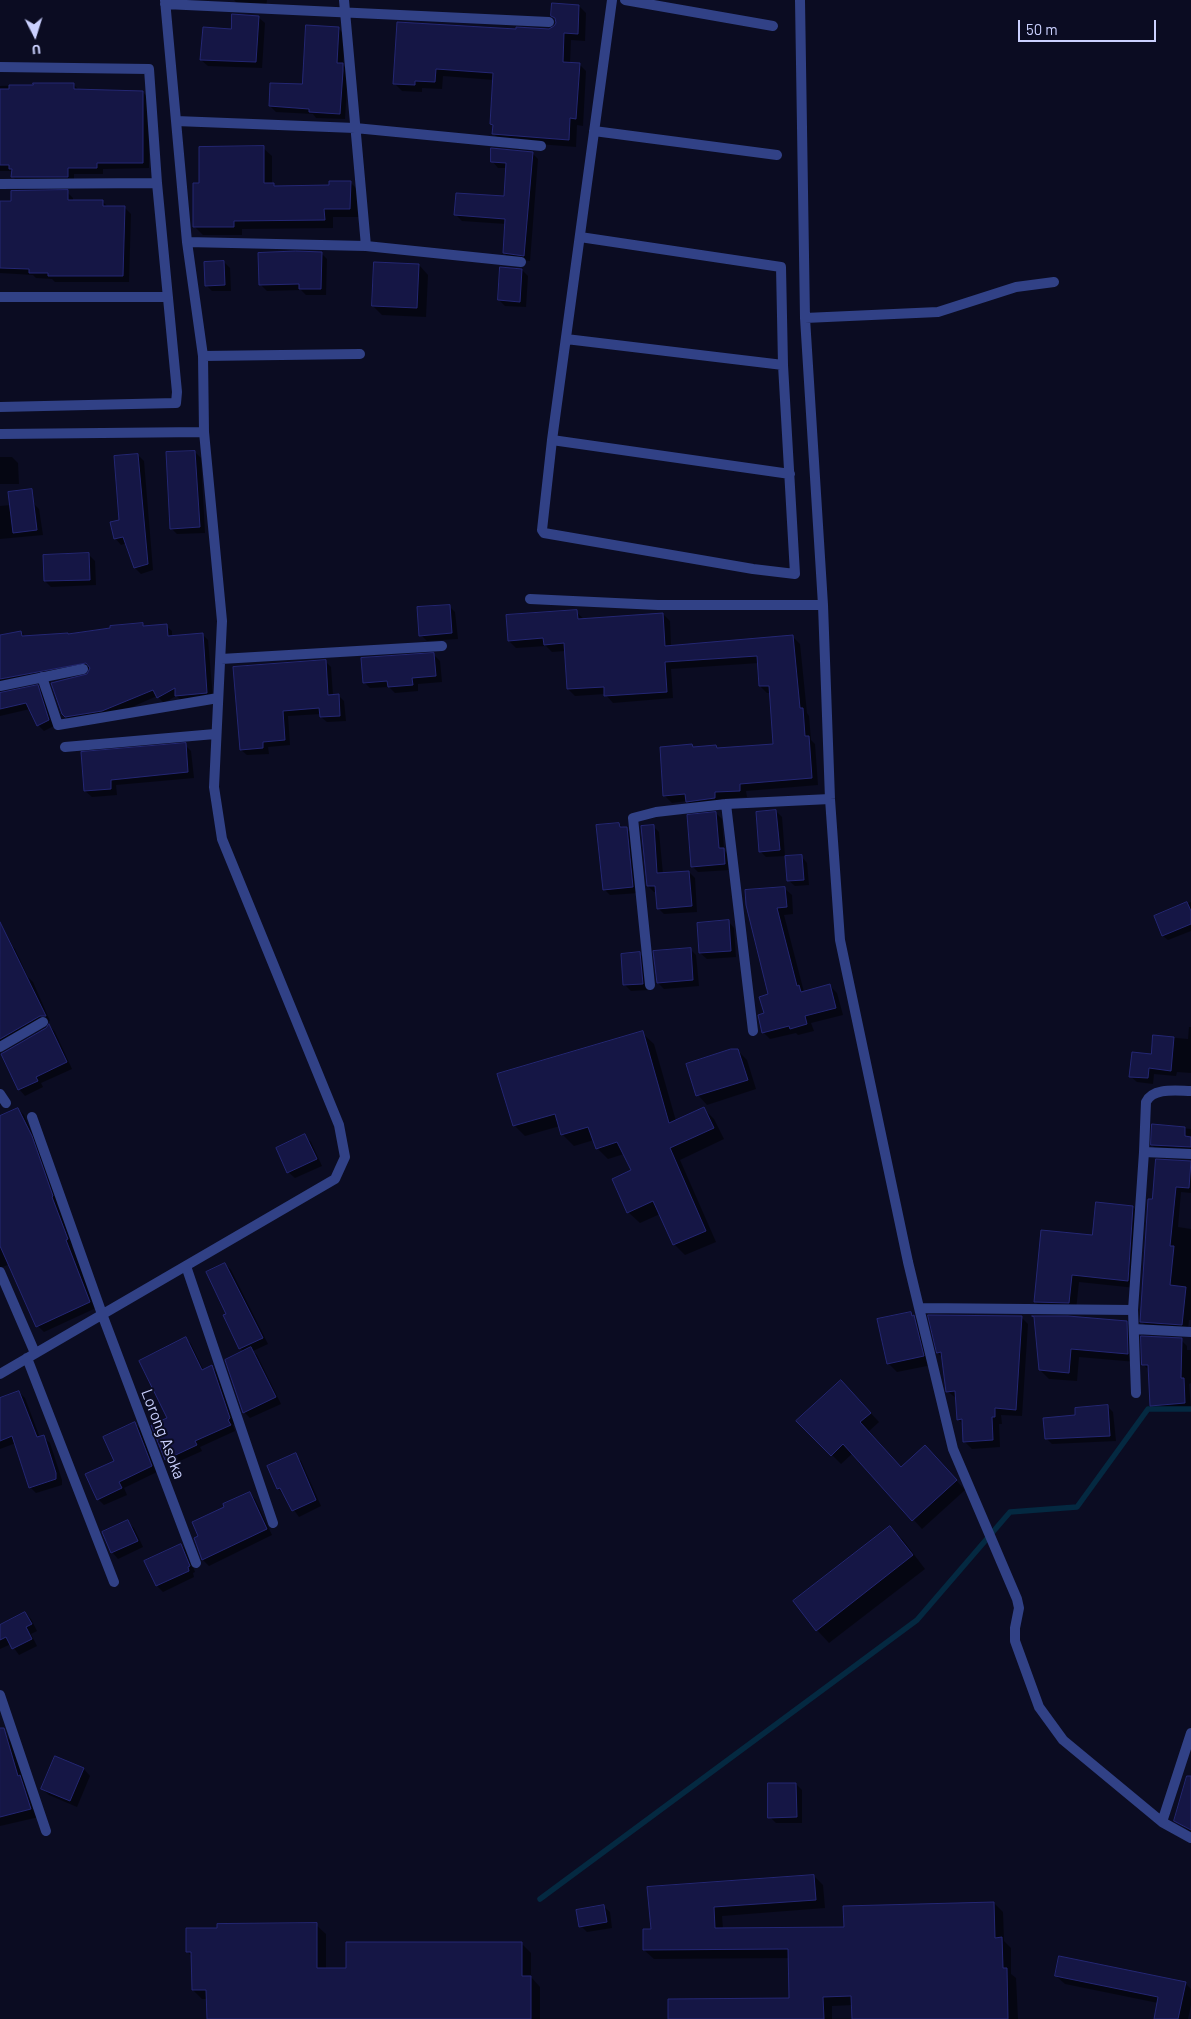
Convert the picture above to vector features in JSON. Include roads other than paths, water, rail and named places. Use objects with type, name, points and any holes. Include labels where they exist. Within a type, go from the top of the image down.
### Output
[{"type":"street","points":[[344,0],[366,246]]},
{"type":"street","points":[[580,237],[779,265],[782,270],[784,365],[796,568],[794,574],[753,569],[544,533],[541,527],[552,440],[612,0]]},
{"type":"street","points":[[625,0],[773,26]]},
{"type":"street","points":[[800,0],[805,318],[823,605],[830,799],[840,940],[908,1262],[953,1449],[1003,1565],[1019,1608],[1015,1628],[1016,1640],[1039,1707],[1063,1740],[1162,1822],[1191,1838]]},
{"type":"street","points":[[0,1374],[335,1179],[345,1158],[339,1125],[222,839],[218,823],[214,786],[215,734],[222,621],[204,432],[203,356],[187,242],[165,2],[549,22]]},
{"type":"street","points":[[0,67],[149,69],[157,183],[177,392],[176,403],[0,407]]},
{"type":"street","points":[[176,121],[355,128],[541,146]]},
{"type":"street","points":[[594,131],[776,155]]},
{"type":"street","points":[[0,184],[157,183]]},
{"type":"street","points":[[187,242],[366,246],[521,262]]},
{"type":"street","points":[[805,318],[938,312],[1016,287],[1054,282]]},
{"type":"street","points":[[0,296],[168,297]]},
{"type":"street","points":[[566,339],[784,365]]},
{"type":"street","points":[[203,356],[360,354]]},
{"type":"street","points":[[0,434],[204,432]]},
{"type":"street","points":[[552,440],[790,474]]},
{"type":"street","points":[[530,599],[658,605],[823,605]]},
{"type":"street","points":[[221,659],[442,646]]},
{"type":"street","points":[[0,686],[83,669]]},
{"type":"street","points":[[42,677],[58,725],[218,698]]},
{"type":"street","points":[[65,747],[215,734]]},
{"type":"street","points":[[650,985],[633,818],[656,812],[726,804],[830,799]]},
{"type":"street","points":[[726,804],[753,1031]]},
{"type":"street","points":[[0,1047],[43,1022]]},
{"type":"street","points":[[1136,1393],[1133,1310],[1146,1102],[1148,1098],[1161,1091],[1191,1091]]},
{"type":"street","points":[[0,1094],[6,1103]]},
{"type":"street","name":"Lorong Asoka","points":[[32,1117],[102,1314],[196,1564]]},
{"type":"street","points":[[1144,1152],[1191,1154]]},
{"type":"street","points":[[186,1266],[274,1523]]},
{"type":"street","points":[[0,1272],[114,1582]]},
{"type":"street","points":[[920,1308],[1133,1310]]},
{"type":"street","points":[[1134,1329],[1191,1332]]},
{"type":"street","points":[[0,1695],[46,1831]]},
{"type":"street","points":[[1162,1822],[1191,1733]]},
{"type":"waterway","points":[[540,1899],[917,1620],[1010,1512],[1077,1507],[1148,1409],[1191,1409]]}]
